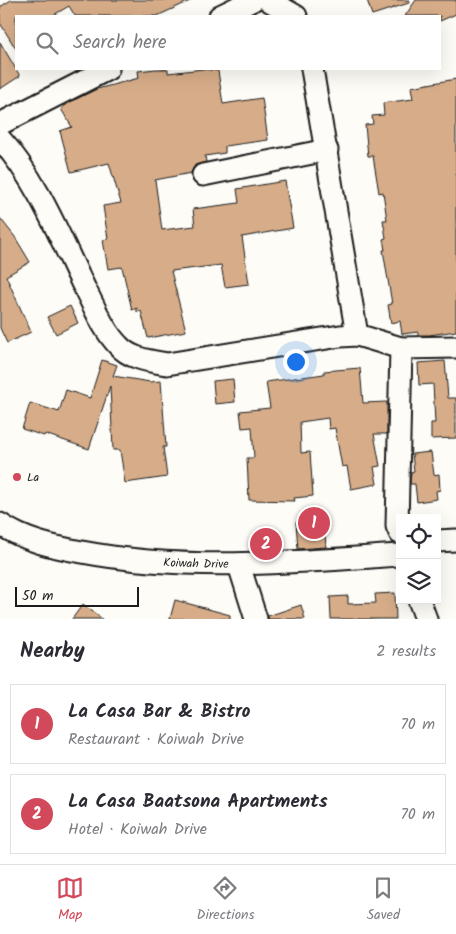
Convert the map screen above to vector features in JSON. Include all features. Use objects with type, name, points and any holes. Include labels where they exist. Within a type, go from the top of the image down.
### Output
[{"type":"street","points":[[222,15],[252,0]]},
{"type":"street","points":[[268,0],[294,15]]},
{"type":"street","points":[[0,124],[106,70]]},
{"type":"street","points":[[312,70],[357,335]]},
{"type":"street","points":[[0,139],[15,155],[104,327],[118,346],[128,353],[144,360],[167,364],[315,338],[357,335],[401,348],[456,347]]},
{"type":"street","points":[[203,175],[327,150]]},
{"type":"street","points":[[397,514],[401,348]]},
{"type":"street","name":"Koiwah Drive","points":[[0,524],[47,545],[120,559],[239,565],[396,556]]},
{"type":"street","points":[[441,540],[456,540]]},
{"type":"street","points":[[441,554],[456,554]]},
{"type":"street","points":[[239,565],[256,619]]},
{"type":"street","points":[[420,604],[426,619]]},
{"type":"building","points":[[11,0],[192,0],[159,15],[74,15],[69,6],[54,15],[15,15],[15,47],[0,23],[0,7]]},
{"type":"building","points":[[367,0],[409,0],[409,3],[372,15]]},
{"type":"building","points":[[416,0],[456,0],[456,14],[441,21],[441,15],[406,15]]},
{"type":"building","points":[[0,42],[20,76],[0,89]]},
{"type":"building","points":[[168,70],[168,73],[194,70],[218,71],[223,104],[262,98],[268,140],[225,146],[225,153],[205,156],[206,162],[195,165],[191,173],[155,180],[162,230],[195,226],[193,209],[239,203],[237,189],[285,181],[293,228],[242,237],[249,284],[225,287],[221,265],[171,271],[186,331],[148,338],[141,311],[137,312],[137,308],[132,310],[122,267],[108,269],[103,240],[108,239],[103,206],[121,203],[109,163],[71,172],[60,131],[72,127],[61,109],[70,102],[97,89],[139,78],[138,71]]},
{"type":"building","points":[[456,79],[456,331],[429,335],[418,335],[418,332],[402,334],[400,321],[391,323],[388,305],[392,304],[383,250],[385,250],[383,239],[386,238],[383,220],[387,220],[383,192],[379,193],[373,156],[368,156],[365,125],[373,124],[372,116],[384,115],[383,103],[413,99],[411,87]]},
{"type":"building","points":[[0,218],[15,237],[30,262],[6,276],[31,332],[7,343],[0,328]]},
{"type":"building","points":[[70,306],[78,323],[56,334],[47,317]]},
{"type":"building","points":[[102,360],[117,365],[113,376],[150,382],[161,381],[166,447],[163,447],[167,477],[125,483],[120,450],[113,450],[110,386],[89,449],[45,434],[44,436],[22,429],[30,403],[59,412],[66,390],[90,398]]},
{"type":"building","points":[[445,361],[448,398],[456,398],[456,438],[431,439],[431,423],[435,423],[433,384],[419,385],[418,363]]},
{"type":"building","points":[[360,368],[363,403],[387,402],[387,434],[374,434],[380,466],[374,467],[377,484],[351,489],[347,466],[342,467],[335,428],[329,429],[328,418],[300,422],[301,453],[310,452],[313,496],[294,498],[295,501],[249,500],[247,458],[254,458],[252,427],[242,428],[240,411],[270,408],[266,382],[324,374],[324,371]]},
{"type":"building","points":[[233,379],[235,402],[215,404],[213,381]]},
{"type":"building","points":[[431,452],[434,475],[439,474],[440,490],[436,491],[437,499],[417,502],[415,484],[410,484],[411,472],[414,471],[412,454]]},
{"type":"building","points":[[324,521],[326,547],[298,549],[296,522]]},
{"type":"building","points":[[395,593],[396,619],[331,619],[330,597],[348,596],[348,604],[376,603],[375,594]]},
{"type":"building","points":[[175,600],[230,615],[230,619],[170,619]]},
{"type":"building","points":[[83,604],[102,619],[72,619]]},
{"type":"building","points":[[301,605],[305,619],[268,619],[268,616]]},
{"type":"place","name":"La","points":[[17,477]]},
{"type":"place","name":"La Casa Bar & Bistro","points":[[314,523]]},
{"type":"place","name":"La Casa Baatsona Apartments","points":[[266,544]]}]
